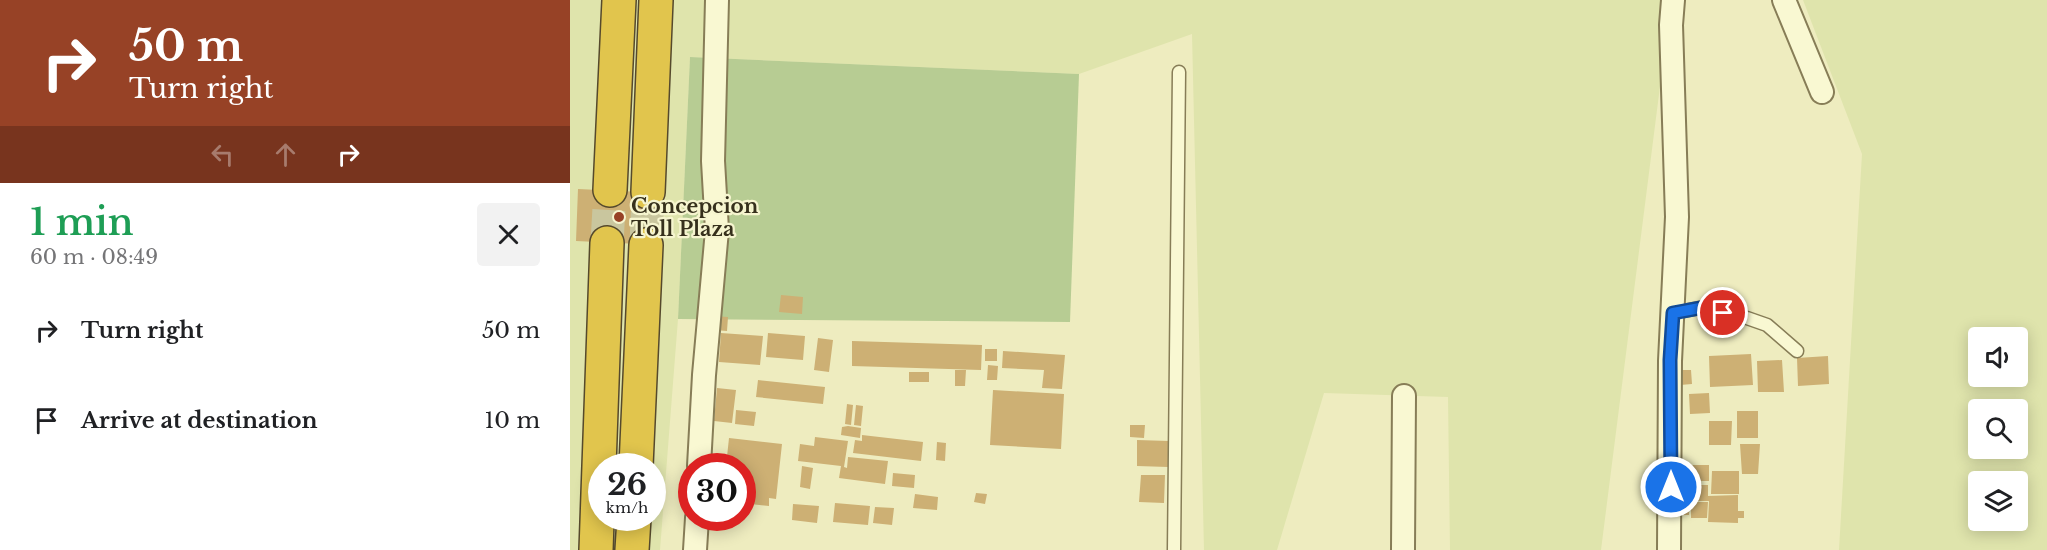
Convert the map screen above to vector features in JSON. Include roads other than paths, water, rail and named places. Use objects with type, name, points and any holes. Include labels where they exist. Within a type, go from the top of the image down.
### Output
[{"type":"highway","points":[[610,190],[619,0]]},
{"type":"highway","points":[[648,192],[656,0]]},
{"type":"highway","points":[[597,550],[607,243]]},
{"type":"highway","points":[[637,453],[646,245]]},
{"type":"highway","points":[[632,550],[633,531]]},
{"type":"street","points":[[700,453],[717,230],[713,161],[717,0]]},
{"type":"street","points":[[1669,550],[1670,360],[1677,217],[1671,25],[1673,0]]},
{"type":"street","points":[[1784,0],[1822,92]]},
{"type":"street","points":[[1403,550],[1404,396]]},
{"type":"street","points":[[695,550],[696,531]]},
{"type":"lane","points":[[1174,550],[1179,72]]},
{"type":"lane","points":[[1673,313],[1700,308],[1747,318],[1767,325],[1797,351]]},
{"type":"tunnel","points":[[607,243],[610,190]]},
{"type":"tunnel","points":[[646,245],[648,192]]},
{"type":"place","name":"Concepcion Toll Plaza","points":[[619,217]]}]
